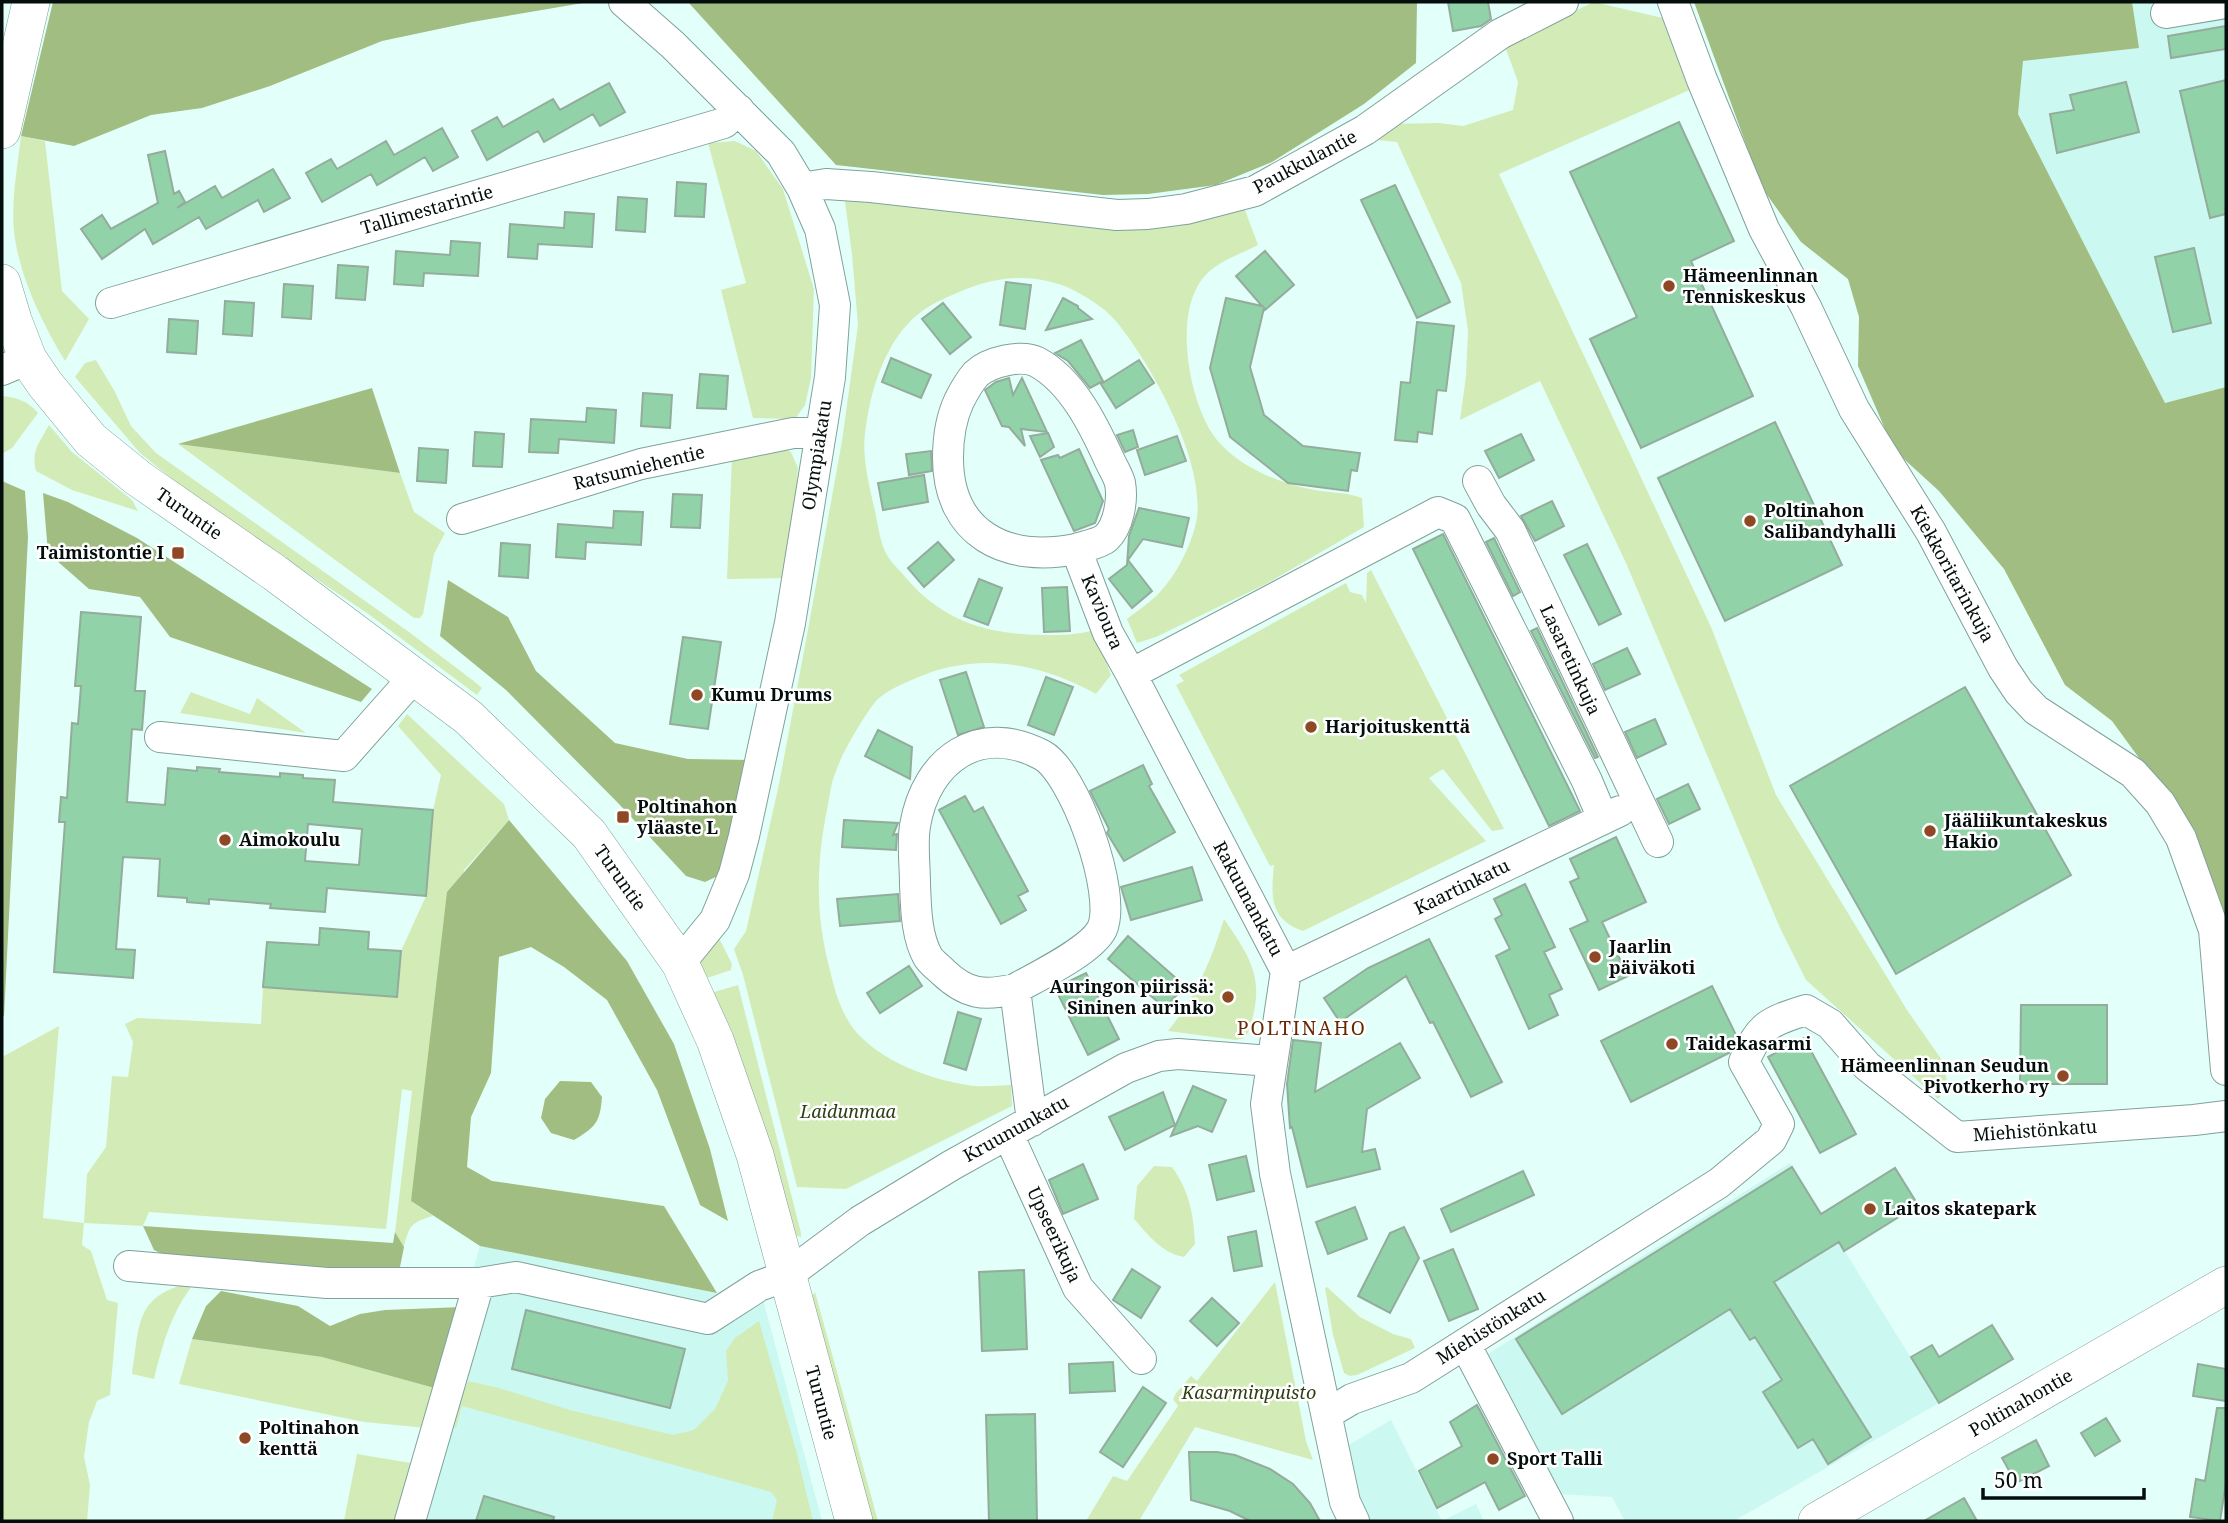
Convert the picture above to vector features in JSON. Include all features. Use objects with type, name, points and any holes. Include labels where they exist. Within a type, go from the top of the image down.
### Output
[{"type":"main road","points":[[2,130],[31,2]]},
{"type":"main road","name":"Turuntie","points":[[2,283],[13,320],[15,364],[45,384],[92,440],[138,478],[275,573],[488,735],[589,834],[680,963],[715,1040],[755,1155],[854,1521]]},
{"type":"main road","name":"Poltinahontie","points":[[1817,1521],[2226,1285]]},
{"type":"street","name":"Olympiakatu","points":[[624,2],[673,45],[781,153],[802,188],[820,229],[835,305],[830,377],[790,623],[741,849],[715,920],[680,963]]},
{"type":"street","name":"Paukkulantie","points":[[802,188],[826,184],[847,185],[1117,215],[1174,211],[1225,200],[1255,191],[1366,130],[1500,34],[1563,2]]},
{"type":"street","name":"Kiekkoritarinkuja","points":[[1673,2],[1702,80],[1764,229],[1807,307],[1854,409],[1931,532],[2003,668],[2019,692],[2036,710],[2133,772],[2160,803],[2181,838],[2214,930],[2226,1070]]},
{"type":"street","points":[[2166,13],[2226,3]]},
{"type":"street","name":"Tallimestarintie","points":[[111,303],[724,123],[739,110]]},
{"type":"street","points":[[1020,359],[1037,362],[1065,385],[1095,428],[1119,483],[1121,506],[1106,538],[1076,550],[1060,553],[1027,552],[996,543],[975,530],[961,514],[948,481],[948,443],[957,406],[965,388],[978,372],[990,366],[1020,359]]},
{"type":"street","name":"Ratsumiehentie","points":[[462,519],[641,464],[793,433],[820,433]]},
{"type":"street","name":"Lasaretinkuja","points":[[1478,481],[1491,505],[1510,530],[1658,842]]},
{"type":"street","points":[[1131,674],[1438,512],[1455,519],[1587,781],[1603,819]]},
{"type":"street","name":"Kavioura","points":[[1076,550],[1108,633],[1131,674]]},
{"type":"street","name":"Rakuunankatu","points":[[1131,674],[1286,971],[1266,1104],[1275,1174],[1345,1502],[1354,1521]]},
{"type":"street","points":[[160,737],[344,756],[414,677]]},
{"type":"street","points":[[994,741],[1026,746],[1050,760],[1064,780],[1094,846],[1104,884],[1106,908],[1102,929],[1088,945],[1015,989],[992,995],[966,990],[947,976],[928,957],[919,931],[916,902],[915,827],[924,794],[940,771],[963,749],[994,741]]},
{"type":"street","name":"Kaartinkatu","points":[[1286,971],[1638,803]]},
{"type":"street","name":"Upseerikuja","points":[[1015,989],[1020,1127],[1078,1288],[1142,1359]]},
{"type":"street","name":"Miehistönkatu","points":[[1327,1414],[1352,1399],[1411,1377],[1465,1344],[1719,1183],[1771,1140],[1779,1124],[1744,1062],[1755,1037],[1778,1019],[1806,1010],[1829,1024],[1867,1066],[1957,1137],[2226,1116]]},
{"type":"street","name":"Kruununkatu","points":[[129,1266],[327,1283],[479,1283],[516,1277],[708,1318],[759,1286],[786,1276],[860,1221],[1020,1127],[1143,1060],[1178,1054],[1271,1061]]},
{"type":"street","points":[[410,1521],[479,1283]]},
{"type":"street","points":[[1465,1344],[1558,1521]]},
{"type":"shaded area","points":[[2132,2],[2226,2],[2226,387],[2165,403],[2018,114],[2022,61],[2138,48]]},
{"type":"shaded area","points":[[1790,1163],[1939,1403],[1734,1521],[1625,1521],[1612,1497],[1555,1494],[1485,1356]]},
{"type":"shaded area","points":[[480,1246],[717,1293],[757,1277],[822,1521],[400,1521]]},
{"type":"shaded area","points":[[1391,1420],[1442,1521],[1363,1521],[1345,1447]]},
{"type":"shaded area","points":[[1476,1504],[1484,1521],[1442,1521]]},
{"type":"green space","points":[[53,2],[589,2],[382,41],[270,86],[202,108],[151,115],[74,146],[21,136]]},
{"type":"green space","points":[[688,2],[1417,2],[1416,63],[1364,104],[1272,162],[1216,185],[1148,194],[1103,195],[836,165]]},
{"type":"green space","points":[[1594,2],[1667,19],[1694,88],[1499,174],[1711,627],[1776,795],[1907,1010],[1944,1063],[1948,1089],[1938,1099],[1806,980],[1780,928],[1626,563],[1540,381],[1460,420],[1468,331],[1461,283],[1397,142],[1377,140],[1383,124],[1440,123],[1463,126],[1513,110],[1518,82],[1504,44]]},
{"type":"green space","points":[[1694,2],[2132,2],[2139,48],[2023,61],[2018,114],[2165,403],[2226,387],[2226,928],[2193,832],[2112,721],[2065,685],[2004,569],[1939,491],[1894,450],[1858,366],[1859,317],[1848,279],[1801,242],[1762,188]]},
{"type":"green space","points":[[21,136],[45,141],[62,291],[89,319],[65,361],[36,305],[24,276],[16,245],[13,204]]},
{"type":"green space","points":[[735,141],[756,151],[783,189],[814,289],[811,378],[805,405],[795,419],[753,418],[721,290],[746,283],[708,143]]},
{"type":"green space","name":"Laidunmaa","points":[[844,194],[975,206],[1242,202],[1258,245],[1208,272],[1194,294],[1189,313],[1188,357],[1192,380],[1205,420],[1217,440],[1228,451],[1245,464],[1270,477],[1297,486],[1362,498],[1364,527],[1266,584],[1156,637],[1137,643],[1127,619],[1156,596],[1177,570],[1195,527],[1198,504],[1186,448],[1174,418],[1145,362],[1129,339],[1115,320],[1092,301],[1067,287],[1030,278],[993,281],[969,288],[938,301],[908,323],[881,367],[867,418],[864,443],[880,537],[888,556],[920,593],[951,615],[967,622],[1002,632],[1022,634],[1062,635],[1094,630],[1111,675],[1096,694],[1052,674],[1006,664],[960,665],[937,670],[899,685],[877,700],[847,746],[832,785],[822,843],[819,882],[823,939],[832,980],[843,1012],[855,1031],[885,1056],[912,1070],[955,1083],[979,1086],[1011,1085],[1012,1106],[846,1189],[797,1187],[734,949],[746,931],[779,784],[842,441],[858,325]]},
{"type":"green space","points":[[96,360],[131,426],[156,453],[409,632],[482,688],[477,695],[367,613],[201,502],[140,453],[75,377],[85,363]]},
{"type":"green space","points":[[372,388],[400,473],[178,444]]},
{"type":"green space","points":[[2,396],[22,400],[38,413],[12,448],[2,454]]},
{"type":"green space","points":[[49,425],[72,452],[132,500],[138,511],[72,490],[36,471],[35,452]]},
{"type":"green space","points":[[178,444],[400,473],[414,512],[445,533],[434,554],[423,614],[420,618],[414,618]]},
{"type":"green space","points":[[780,446],[791,452],[798,468],[790,578],[727,579],[732,456]]},
{"type":"green space","points":[[2,481],[25,491],[28,537],[2,1017]]},
{"type":"green space","points":[[43,493],[68,502],[137,538],[372,689],[361,702],[170,637],[140,597],[89,589],[48,553]]},
{"type":"green space","name":"Harjoituskenttä","points":[[1371,570],[1504,829],[1492,831],[1443,769],[1429,778],[1486,841],[1303,931],[1292,926],[1278,913],[1272,887],[1274,865],[1270,866],[1176,685],[1184,681],[1179,675],[1346,583],[1350,592],[1362,595],[1366,603],[1367,573]]},
{"type":"green space","points":[[448,580],[508,617],[536,671],[615,743],[688,759],[753,760],[720,875],[705,882],[686,876],[506,690],[440,636]]},
{"type":"green space","points":[[191,692],[250,714],[257,698],[306,733],[180,713]]},
{"type":"green space","points":[[407,714],[504,804],[509,820],[464,870],[411,1201],[433,1216],[412,1226],[404,1247],[395,1232],[412,1091],[402,1089],[386,1229],[149,1212],[143,1226],[84,1223],[87,1174],[106,1147],[112,1076],[128,1077],[133,1042],[125,1024],[137,1018],[261,1024],[263,987],[397,997],[401,951],[426,896],[433,810],[441,775],[398,726]]},
{"type":"green space","points":[[509,820],[627,961],[674,1044],[710,1149],[728,1221],[700,1205],[657,1090],[607,1000],[564,967],[531,947],[499,957],[491,1073],[471,1117],[467,1167],[492,1181],[664,1206],[717,1293],[480,1246],[411,1201],[447,892]]},
{"type":"green space","points":[[1224,919],[1243,947],[1254,972],[1256,999],[1248,1033],[1244,1038],[1236,1040],[1168,1031],[1202,978]]},
{"type":"green space","points":[[717,934],[732,964],[731,970],[704,979],[697,960]]},
{"type":"green space","points":[[738,985],[801,1237],[794,1235],[711,993]]},
{"type":"green space","points":[[59,1026],[43,1218],[84,1223],[82,1245],[91,1251],[107,1300],[118,1303],[110,1395],[97,1401],[89,1422],[84,1457],[90,1485],[87,1521],[2,1521],[2,1057]]},
{"type":"green space","points":[[560,1081],[591,1082],[602,1097],[596,1123],[574,1140],[551,1133],[541,1118],[545,1099]]},
{"type":"green space","points":[[1154,1166],[1172,1167],[1186,1194],[1192,1213],[1195,1244],[1184,1257],[1162,1247],[1134,1219],[1137,1186]]},
{"type":"green space","points":[[143,1226],[393,1243],[395,1232],[404,1247],[400,1267],[379,1276],[182,1264],[154,1250]]},
{"type":"green space","name":"Kasarminpuisto","points":[[1275,1282],[1306,1441],[1313,1460],[1195,1427],[1139,1521],[1086,1521],[1113,1476],[1127,1481],[1178,1406],[1173,1399],[1176,1393],[1191,1376],[1197,1381]]},
{"type":"green space","points":[[189,1283],[190,1289],[168,1332],[154,1379],[132,1374],[139,1327],[149,1305],[158,1296]]},
{"type":"green space","points":[[1325,1288],[1360,1317],[1393,1334],[1411,1339],[1415,1348],[1357,1375],[1344,1373],[1333,1335]]},
{"type":"green space","points":[[221,1291],[298,1306],[330,1326],[360,1314],[385,1310],[462,1307],[438,1389],[322,1357],[192,1339],[206,1306]]},
{"type":"green space","points":[[815,1292],[878,1521],[865,1521],[809,1299]]},
{"type":"green space","points":[[759,1321],[813,1521],[772,1521],[777,1500],[771,1492],[462,1406],[456,1428],[451,1425],[468,1381],[673,1435],[694,1430],[715,1409],[728,1381],[726,1351],[735,1338]]},
{"type":"green space","points":[[192,1339],[322,1357],[438,1389],[427,1428],[364,1422],[179,1384]]},
{"type":"green space","points":[[357,1454],[417,1464],[400,1521],[344,1521]]},
{"type":"building","points":[[1448,2],[1488,2],[1491,19],[1481,26],[1453,31]]},
{"type":"building","points":[[2226,26],[2226,49],[2171,58],[2168,36]]},
{"type":"building","points":[[2226,80],[2226,214],[2210,218],[2180,91]]},
{"type":"building","points":[[2126,82],[2139,132],[2057,153],[2050,114],[2074,110],[2070,95]]},
{"type":"building","points":[[609,83],[625,112],[600,126],[593,114],[544,142],[538,131],[487,160],[472,131],[497,117],[503,127],[553,99],[560,110]]},
{"type":"building","name":"Hämeenlinnan Tenniskeskus","points":[[1679,122],[1734,241],[1691,261],[1753,396],[1641,448],[1590,339],[1637,317],[1570,172]]},
{"type":"building","points":[[442,128],[458,157],[433,171],[425,157],[377,185],[371,174],[322,202],[306,173],[331,159],[337,169],[386,141],[394,155]]},
{"type":"building","points":[[165,151],[174,194],[179,191],[185,202],[177,208],[215,186],[222,198],[273,169],[290,198],[264,212],[258,200],[206,229],[199,217],[153,244],[145,229],[102,259],[81,229],[102,215],[111,229],[158,203],[148,155]]},
{"type":"building","points":[[677,182],[706,184],[704,217],[675,216]]},
{"type":"building","points":[[1395,185],[1450,302],[1417,318],[1361,200]]},
{"type":"building","points":[[618,197],[647,199],[645,232],[616,230]]},
{"type":"building","points":[[565,212],[594,214],[592,247],[538,244],[537,259],[508,257],[510,224],[564,228]]},
{"type":"building","points":[[451,241],[480,243],[478,276],[424,273],[423,286],[394,284],[396,251],[450,255]]},
{"type":"building","points":[[2194,248],[2211,323],[2173,332],[2155,257]]},
{"type":"building","points":[[1265,251],[1294,285],[1265,310],[1264,308],[1250,367],[1264,415],[1303,446],[1360,453],[1357,471],[1351,470],[1348,491],[1288,483],[1230,437],[1210,368],[1226,298],[1262,306],[1236,276]]},
{"type":"building","points":[[338,265],[368,267],[365,300],[336,298]]},
{"type":"building","points":[[1006,282],[1031,285],[1025,329],[1000,325]]},
{"type":"building","points":[[284,284],[313,286],[311,319],[282,317]]},
{"type":"building","points":[[1063,298],[1078,306],[1092,319],[1046,330]]},
{"type":"building","points":[[225,301],[254,303],[252,336],[223,334]]},
{"type":"building","points":[[943,303],[971,337],[950,354],[922,319]]},
{"type":"building","points":[[169,319],[198,321],[196,354],[167,352]]},
{"type":"building","points":[[1417,322],[1454,326],[1446,391],[1437,390],[1432,434],[1418,432],[1417,442],[1395,440],[1401,382],[1410,383]]},
{"type":"building","points":[[1081,340],[1103,381],[1090,388],[1068,361],[1055,353]]},
{"type":"building","points":[[891,358],[931,375],[921,398],[882,382]]},
{"type":"building","points":[[1139,360],[1154,383],[1116,408],[1101,384]]},
{"type":"building","points":[[700,374],[728,376],[726,409],[697,408]]},
{"type":"building","points":[[1009,378],[1013,395],[1022,378],[1047,432],[1021,429],[1025,446],[1009,427],[1002,426],[985,390],[996,382]]},
{"type":"building","points":[[643,393],[672,395],[670,428],[641,426]]},
{"type":"building","points":[[587,408],[616,410],[614,443],[559,439],[558,453],[529,452],[531,419],[586,422]]},
{"type":"building","name":"Poltinahon Salibandyhalli","points":[[1775,422],[1842,565],[1725,621],[1658,478]]},
{"type":"building","points":[[1133,430],[1138,447],[1125,452],[1117,435]]},
{"type":"building","points":[[475,432],[504,434],[502,467],[473,466]]},
{"type":"building","points":[[1048,433],[1054,447],[1040,457],[1030,436]]},
{"type":"building","points":[[1521,434],[1534,460],[1499,478],[1485,451]]},
{"type":"building","points":[[1177,436],[1186,461],[1145,475],[1137,450]]},
{"type":"building","points":[[419,448],[448,450],[446,483],[417,481]]},
{"type":"building","points":[[1079,449],[1103,501],[1095,523],[1074,531],[1041,460],[1058,455],[1060,458]]},
{"type":"building","points":[[931,451],[932,471],[909,475],[906,454]]},
{"type":"building","points":[[924,475],[928,502],[883,510],[878,483]]},
{"type":"building","points":[[673,494],[702,495],[700,528],[671,527]]},
{"type":"building","points":[[1552,501],[1564,526],[1535,541],[1521,516]]},
{"type":"building","points":[[1139,508],[1189,518],[1182,547],[1143,539],[1128,560],[1152,591],[1132,608],[1109,579],[1127,565],[1129,536]]},
{"type":"building","points":[[614,511],[643,512],[641,545],[586,542],[585,559],[556,557],[558,524],[613,528]]},
{"type":"building","points":[[1443,534],[1580,811],[1549,826],[1413,549]]},
{"type":"building","points":[[1494,538],[1520,592],[1513,596],[1486,542]]},
{"type":"building","points":[[938,542],[954,560],[924,587],[908,568]]},
{"type":"building","points":[[501,543],[530,545],[528,578],[499,576]]},
{"type":"building","points":[[1587,544],[1621,614],[1599,625],[1564,555]]},
{"type":"building","points":[[979,579],[1002,588],[988,625],[964,616]]},
{"type":"building","points":[[1067,587],[1070,631],[1044,632],[1042,588]]},
{"type":"building","points":[[81,612],[141,617],[135,691],[145,691],[142,730],[132,729],[127,802],[165,805],[168,768],[197,771],[197,767],[220,769],[219,772],[280,777],[280,773],[335,780],[333,802],[433,810],[426,896],[327,888],[325,912],[270,908],[271,904],[209,899],[209,904],[187,902],[187,898],[158,896],[160,859],[123,857],[116,949],[135,950],[133,978],[54,972],[65,822],[59,822],[61,797],[67,798],[72,723],[78,724],[81,686],[75,686]],"holes":[[[308,824],[362,829],[359,865],[305,861]]]},
{"type":"building","points":[[1537,628],[1598,757],[1595,758],[1531,631]]},
{"type":"building","points":[[683,637],[721,642],[708,729],[670,724]]},
{"type":"building","points":[[1627,648],[1640,674],[1605,690],[1593,664]]},
{"type":"building","points":[[966,672],[984,727],[958,735],[940,680]]},
{"type":"building","points":[[1046,677],[1073,687],[1054,735],[1028,725]]},
{"type":"building","name":"Jääliikuntakeskus Hakio","points":[[1965,687],[2071,875],[1896,974],[1790,786]]},
{"type":"building","points":[[1655,719],[1666,744],[1637,758],[1625,732]]},
{"type":"building","points":[[878,730],[912,747],[910,779],[865,756]]},
{"type":"building","points":[[1143,765],[1152,784],[1149,786],[1175,832],[1124,861],[1107,833],[1109,829],[1090,791]]},
{"type":"building","points":[[1688,784],[1700,809],[1669,824],[1657,799]]},
{"type":"building","points":[[965,796],[974,812],[983,807],[1028,891],[1018,896],[1026,910],[1001,924],[939,810]]},
{"type":"building","points":[[844,820],[898,823],[893,835],[897,834],[896,850],[842,847]]},
{"type":"building","points":[[1616,837],[1646,902],[1602,922],[1628,976],[1599,990],[1570,929],[1588,921],[1570,882],[1579,878],[1570,859]]},
{"type":"building","points":[[1192,867],[1202,900],[1131,920],[1121,887]]},
{"type":"building","points":[[1525,884],[1555,947],[1544,952],[1562,989],[1549,995],[1558,1015],[1529,1029],[1496,956],[1510,949],[1495,919],[1502,915],[1494,899]]},
{"type":"building","points":[[898,894],[900,921],[840,926],[837,899]]},
{"type":"building","points":[[320,928],[369,932],[368,949],[401,951],[397,997],[263,987],[267,942],[319,945]]},
{"type":"building","points":[[1128,936],[1185,986],[1165,1008],[1108,959]]},
{"type":"building","points":[[1429,939],[1502,1082],[1471,1097],[1406,976],[1340,1022],[1324,998],[1368,968]]},
{"type":"building","points":[[909,966],[922,986],[880,1013],[867,993]]},
{"type":"building","points":[[1086,973],[1119,1039],[1088,1055],[1055,988]]},
{"type":"building","name":"Taidekasarmi","points":[[1712,986],[1737,1037],[1729,1053],[1631,1102],[1601,1041]]},
{"type":"building","points":[[2021,1005],[2107,1005],[2107,1084],[2020,1084]]},
{"type":"building","points":[[958,1012],[981,1019],[966,1070],[944,1063]]},
{"type":"building","points":[[1804,1038],[1856,1134],[1820,1153],[1768,1057]]},
{"type":"building","points":[[1293,1040],[1321,1043],[1315,1092],[1400,1043],[1420,1078],[1367,1109],[1362,1152],[1375,1149],[1380,1169],[1307,1187],[1292,1127],[1290,1128],[1287,1084]]},
{"type":"building","points":[[1193,1086],[1226,1100],[1212,1132],[1198,1126],[1171,1136]]},
{"type":"building","points":[[1163,1092],[1175,1125],[1125,1150],[1109,1117]]},
{"type":"building","points":[[1246,1156],[1254,1191],[1217,1200],[1209,1165]]},
{"type":"building","points":[[1083,1164],[1098,1199],[1063,1214],[1049,1180]]},
{"type":"building","points":[[1792,1167],[1821,1214],[1895,1168],[1918,1205],[1844,1251],[1839,1242],[1774,1282],[1871,1437],[1828,1464],[1813,1439],[1798,1448],[1763,1392],[1782,1380],[1755,1337],[1750,1340],[1730,1309],[1562,1414],[1516,1339]]},
{"type":"building","points":[[1523,1171],[1534,1195],[1451,1232],[1441,1209]]},
{"type":"building","points":[[1355,1207],[1367,1239],[1328,1254],[1316,1222]]},
{"type":"building","points":[[1404,1227],[1419,1258],[1390,1313],[1358,1296],[1390,1233]]},
{"type":"building","points":[[1256,1231],[1262,1266],[1234,1271],[1228,1237]]},
{"type":"building","points":[[1453,1249],[1478,1309],[1449,1321],[1424,1261]]},
{"type":"building","points":[[1132,1269],[1160,1287],[1141,1318],[1113,1300]]},
{"type":"building","points":[[1024,1270],[1027,1349],[982,1351],[979,1272]]},
{"type":"building","points":[[1212,1298],[1239,1323],[1217,1346],[1190,1321]]},
{"type":"building","points":[[526,1310],[685,1349],[670,1408],[512,1369]]},
{"type":"building","points":[[1992,1325],[2013,1359],[1939,1403],[1911,1357],[1932,1345],[1939,1357]]},
{"type":"building","points":[[1113,1362],[1115,1391],[1070,1393],[1069,1364]]},
{"type":"building","points":[[2198,1364],[2226,1369],[2226,1401],[2193,1396]]},
{"type":"building","points":[[1143,1387],[1166,1403],[1123,1467],[1100,1452]]},
{"type":"building","points":[[1477,1405],[1525,1496],[1499,1510],[1485,1482],[1437,1508],[1419,1471],[1462,1446],[1450,1422]]},
{"type":"building","points":[[2217,1408],[2226,1408],[2226,1483],[2220,1521],[2190,1517],[2196,1479],[2205,1481]]},
{"type":"building","points":[[1035,1414],[1037,1521],[989,1521],[986,1415]]},
{"type":"building","points":[[2106,1418],[2120,1441],[2095,1456],[2081,1433]]},
{"type":"building","points":[[2036,1440],[2049,1466],[2016,1483],[2002,1458]]},
{"type":"building","points":[[1189,1452],[1235,1455],[1270,1469],[1293,1484],[1310,1503],[1320,1521],[1250,1521],[1230,1511],[1191,1500]]},
{"type":"building","points":[[484,1496],[554,1517],[553,1521],[476,1521]]},
{"type":"building","points":[[1964,1498],[1977,1521],[1924,1521]]},
{"type":"place","name":"Hämeenlinnan Tenniskeskus","points":[[1669,286]]},
{"type":"place","name":"Poltinahon Salibandyhalli","points":[[1750,521]]},
{"type":"place","name":"Taimistontie I","points":[[178,553]]},
{"type":"place","name":"Kumu Drums","points":[[697,695]]},
{"type":"place","name":"Harjoituskenttä","points":[[1311,727]]},
{"type":"place","name":"Poltinahon yläaste L","points":[[623,817]]},
{"type":"place","name":"Jääliikuntakeskus Hakio","points":[[1930,831]]},
{"type":"place","name":"Aimokoulu","points":[[225,840]]},
{"type":"place","name":"Jaarlin päiväkoti","points":[[1595,957]]},
{"type":"place","name":"Auringon piirissä: Sininen aurinko","points":[[1228,997]]},
{"type":"place","name":"Taidekasarmi","points":[[1672,1044]]},
{"type":"place","name":"Hämeenlinnan Seudun Pivotkerho ry","points":[[2063,1076]]},
{"type":"place","name":"Laitos skatepark","points":[[1870,1209]]},
{"type":"place","name":"Poltinahon kenttä","points":[[245,1438]]},
{"type":"place","name":"Sport Talli","points":[[1493,1459]]},
{"type":"district","name":"POLTINAHO","points":[[1302,1028]]}]
